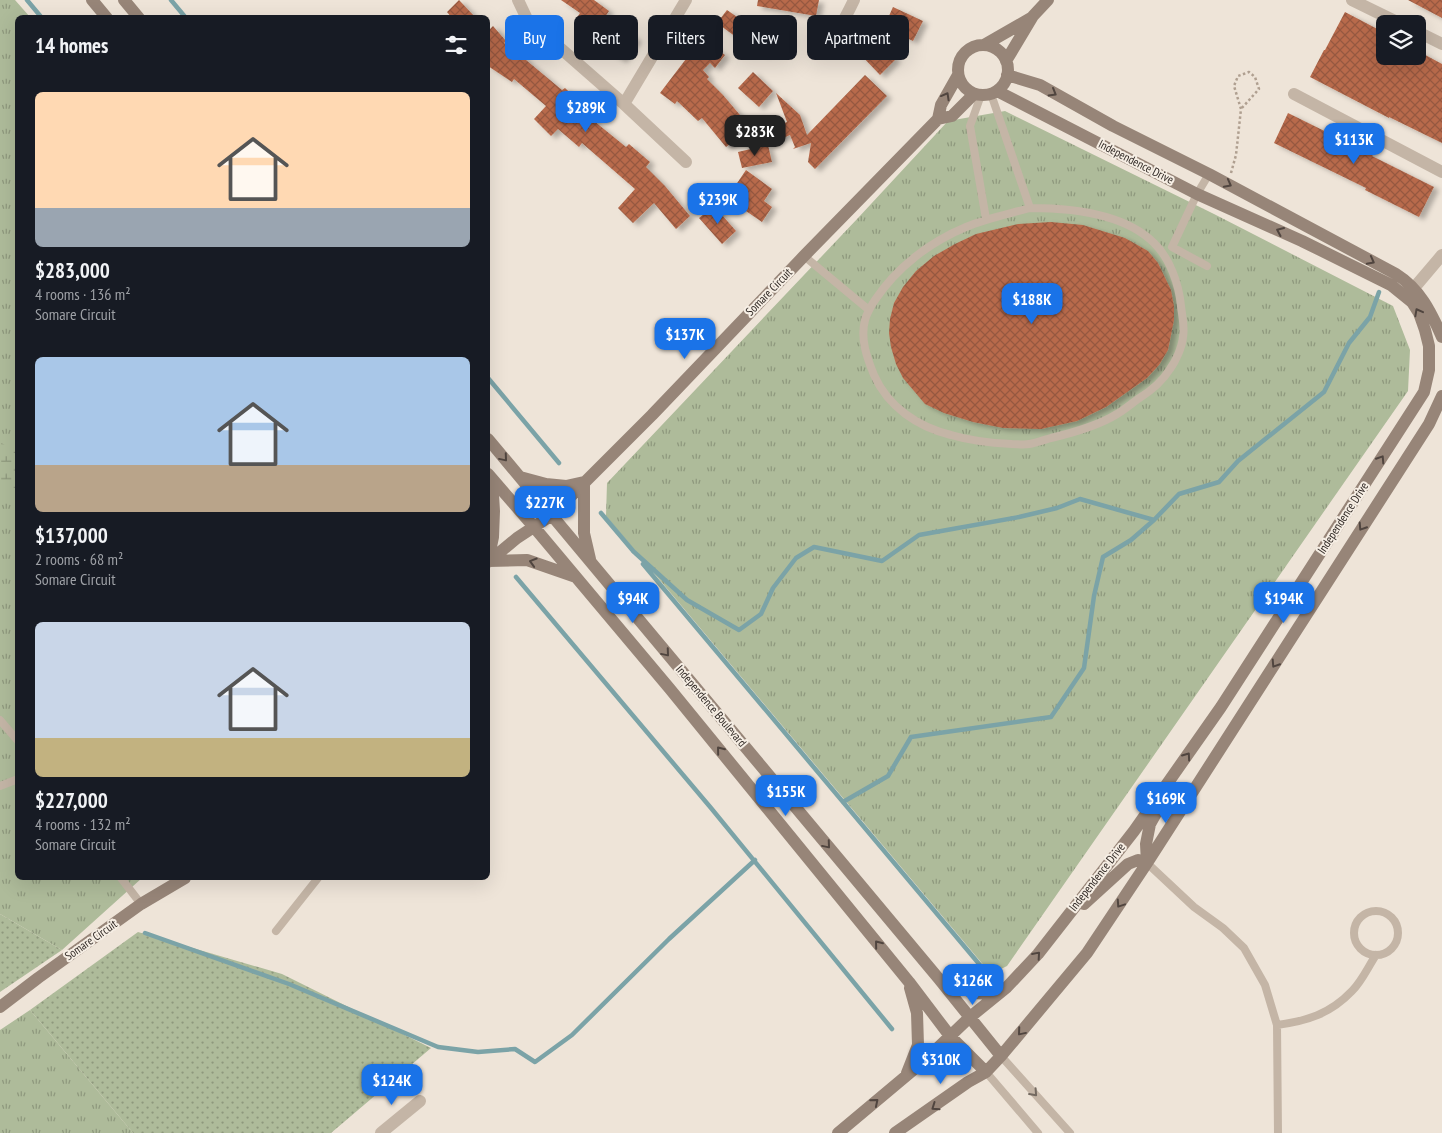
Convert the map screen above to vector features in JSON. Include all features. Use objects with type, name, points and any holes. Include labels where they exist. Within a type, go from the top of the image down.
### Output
[{"type":"street","points":[[92,0],[104,15]]},
{"type":"street","points":[[124,0],[136,15]]},
{"type":"street","points":[[518,0],[527,18],[686,162]]},
{"type":"street","points":[[624,104],[686,0]]},
{"type":"street","points":[[846,15],[854,0]]},
{"type":"street","points":[[1006,61],[1033,16],[1048,0]]},
{"type":"street","points":[[1352,0],[1383,15]]},
{"type":"street","points":[[984,45],[1033,16]]},
{"type":"street","points":[[1426,36],[1442,44]]},
{"type":"street","points":[[977,45],[984,45],[998,50],[1006,61],[1008,75],[1006,81],[986,93],[964,87],[958,75],[959,62],[966,51],[977,45]]},
{"type":"street","name":"Somare Circuit","points":[[490,560],[517,538],[552,515],[652,415],[938,119],[941,105],[958,75]]},
{"type":"street","name":"Independence Drive","points":[[838,1133],[1007,987],[1038,954],[1134,831],[1221,707],[1424,392],[1429,370],[1427,338],[1419,313],[1412,302],[1406,281],[1228,184],[1113,126],[1040,85],[1008,75]]},
{"type":"street","name":"Somare Circuit","points":[[938,119],[952,116],[986,93]]},
{"type":"street","name":"Independence Drive","points":[[986,93],[1197,194],[1408,291],[1431,312],[1442,337]]},
{"type":"street","points":[[1294,94],[1442,172]]},
{"type":"street","points":[[1408,291],[1442,255]]},
{"type":"street","name":"Independence Drive","points":[[896,1133],[968,1082],[986,1072],[1087,953],[1147,864],[1429,424],[1442,396]]},
{"type":"street","name":"Independence Boulevard","points":[[490,440],[1001,1056]]},
{"type":"street","points":[[490,477],[494,511],[493,537],[490,552]]},
{"type":"street","name":"Independence Boulevard","points":[[490,477],[670,689],[909,982],[950,1036],[986,1072]]},
{"type":"street","points":[[520,477],[546,484],[566,486],[584,482],[584,533],[590,562]]},
{"type":"street","points":[[490,562],[527,560],[576,577]]},
{"type":"street","points":[[1063,921],[1128,864],[1138,860],[1147,864],[1146,844],[1150,824],[1164,798],[1167,784]]},
{"type":"street","name":"Somare Circuit","points":[[0,1007],[141,904],[182,880]]},
{"type":"street","points":[[939,979],[974,993],[990,994],[1007,987]]},
{"type":"street","points":[[906,1075],[918,1045],[917,1013],[909,982]]},
{"type":"street","points":[[381,1133],[420,1101]]},
{"type":"lane","points":[[986,93],[1030,208]]},
{"type":"lane","points":[[986,93],[970,126],[986,219]]},
{"type":"lane","points":[[1163,255],[1172,247],[1197,194],[1209,174]]},
{"type":"lane","points":[[1030,208],[1054,208],[1084,212],[1112,219],[1136,229],[1155,243],[1172,268],[1180,296],[1183,321],[1184,338],[1171,368],[1163,379],[1115,416],[1084,428],[1028,444],[985,442],[949,435],[919,424],[900,411],[878,383],[868,361],[863,339],[865,321],[869,310],[892,278],[919,253],[954,232],[986,219],[1030,208]]},
{"type":"lane","points":[[1172,247],[1207,266]]},
{"type":"lane","points":[[804,256],[869,310]]},
{"type":"lane","points":[[0,720],[15,738]]},
{"type":"lane","points":[[0,786],[15,780]]},
{"type":"lane","points":[[1147,864],[1194,907],[1223,928],[1244,948],[1265,985],[1276,1025],[1278,1133]]},
{"type":"lane","points":[[123,880],[141,904]]},
{"type":"lane","points":[[276,931],[316,880]]},
{"type":"lane","points":[[1276,1025],[1299,1022],[1324,1013],[1353,990],[1376,955],[1390,951],[1395,945],[1399,930],[1392,917],[1378,910],[1364,914],[1355,925],[1354,932],[1355,939],[1362,951],[1376,955]]},
{"type":"lane","name":"Independence Boulevard","points":[[1001,1056],[1070,1133]]},
{"type":"lane","name":"Independence Boulevard","points":[[986,1072],[1038,1133]]},
{"type":"path","points":[[1228,184],[1236,155],[1241,109],[1234,86],[1238,76],[1249,72],[1255,77],[1259,89],[1241,109]]},
{"type":"green space","points":[[0,0],[15,0],[28,15],[15,15],[15,880],[140,880],[62,950],[0,914]]},
{"type":"green space","points":[[1005,111],[1214,214],[1393,306],[1410,350],[1408,391],[1007,966],[991,974],[606,516],[607,483],[948,121]]},
{"type":"green space","points":[[0,442],[15,451],[15,491],[0,484]]},
{"type":"green space","points":[[0,914],[62,950],[0,992]]},
{"type":"green space","points":[[138,932],[282,974],[431,1048],[331,1133],[133,1133],[30,1010]]},
{"type":"green space","points":[[30,1010],[133,1133],[0,1133],[0,1030]]},
{"type":"building","points":[[459,0],[473,15],[450,15],[447,12]]},
{"type":"building","points":[[561,0],[594,0],[609,11],[606,15],[579,15],[580,13]]},
{"type":"building","points":[[758,0],[819,0],[816,15],[757,6]]},
{"type":"building","points":[[1408,0],[1442,0],[1442,18]]},
{"type":"building","points":[[893,7],[923,21],[913,41],[909,39],[909,15],[889,15]]},
{"type":"building","points":[[727,10],[734,15],[733,35],[723,27],[723,15]]},
{"type":"building","points":[[1345,12],[1376,28],[1376,65],[1426,65],[1426,55],[1442,64],[1442,143],[1310,77]]},
{"type":"building","points":[[493,26],[505,40],[505,60],[526,60],[562,90],[565,88],[582,104],[578,108],[626,147],[629,144],[650,162],[646,167],[690,216],[676,229],[654,203],[633,223],[618,208],[635,189],[582,143],[579,147],[558,129],[551,136],[534,119],[546,106],[514,79],[512,82],[490,67],[490,29]]},
{"type":"building","points":[[685,60],[721,60],[715,68],[710,63],[703,70],[709,77],[707,79],[751,128],[726,147],[702,118],[698,121],[677,101],[675,104],[660,93]]},
{"type":"building","points":[[866,60],[895,60],[880,75]]},
{"type":"building","points":[[753,72],[773,91],[759,107],[738,88]]},
{"type":"building","points":[[865,75],[887,96],[815,169],[808,162],[811,143],[793,149],[795,147],[790,135],[776,141],[771,128],[787,122],[776,93],[800,115],[807,135]]},
{"type":"building","points":[[1288,113],[1434,187],[1419,217],[1365,190],[1366,188],[1274,143]]},
{"type":"building","points":[[768,145],[772,162],[742,168],[738,152]]},
{"type":"building","points":[[746,170],[772,189],[764,201],[772,207],[762,222],[727,198]]},
{"type":"building","points":[[714,206],[736,231],[722,244],[699,218]]},
{"type":"building","points":[[1051,222],[1083,225],[1125,238],[1148,251],[1158,263],[1171,290],[1174,306],[1174,320],[1168,350],[1159,365],[1147,378],[1106,407],[1077,421],[1041,429],[1003,428],[973,422],[944,413],[925,404],[903,378],[891,347],[890,319],[894,303],[903,287],[916,271],[934,256],[976,234],[1018,224]]},
{"type":"waterway","points":[[27,0],[40,15]]},
{"type":"waterway","points":[[171,0],[184,15]]},
{"type":"waterway","points":[[843,802],[888,776],[911,737],[1051,717],[1084,668],[1094,596],[1103,557],[1131,540],[1179,494],[1219,482],[1238,461],[1324,392],[1349,343],[1370,317],[1379,292]]},
{"type":"waterway","points":[[490,380],[559,463]]},
{"type":"waterway","points":[[633,551],[687,600],[739,630],[761,614],[773,588],[796,558],[814,547],[882,561],[919,535],[1019,517],[1057,508],[1080,499],[1154,520]]},
{"type":"waterway","points":[[601,513],[634,552]]},
{"type":"waterway","points":[[643,564],[985,971]]},
{"type":"waterway","points":[[516,577],[711,808],[892,1029]]},
{"type":"waterway","points":[[145,933],[289,984],[438,1047],[478,1052],[515,1049],[535,1062],[572,1035],[669,939],[755,860]]}]
